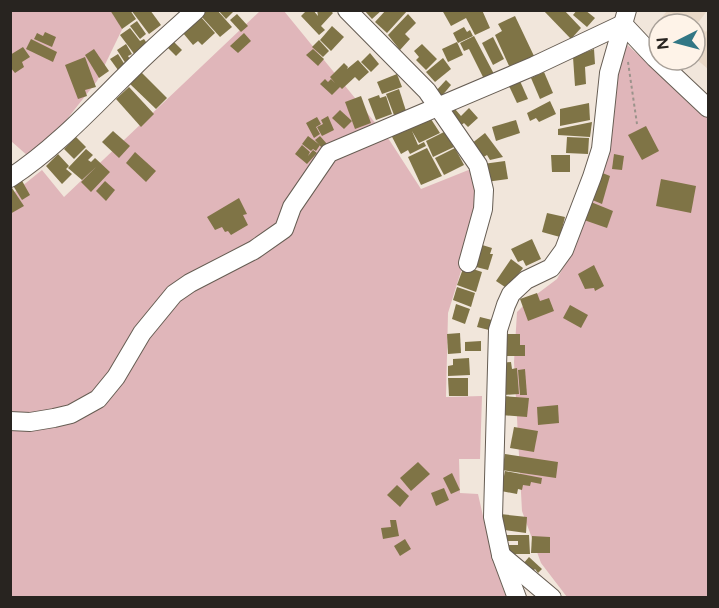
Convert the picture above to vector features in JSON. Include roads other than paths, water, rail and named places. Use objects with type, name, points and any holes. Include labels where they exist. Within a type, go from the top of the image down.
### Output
[{"type":"street","points":[[10,178],[29,166],[61,139],[196,10]]},
{"type":"street","points":[[348,10],[427,91],[478,165],[482,181],[483,209],[468,263]]},
{"type":"street","points":[[10,421],[30,422],[71,414],[98,399],[116,377],[142,333],[174,294],[190,283],[254,250],[284,229],[291,207],[329,153],[534,66],[625,17]]},
{"type":"street","points":[[625,17],[655,58],[708,108]]},
{"type":"street","points":[[517,597],[501,555],[493,517],[497,339],[502,313],[512,294],[526,280],[551,268],[564,250],[601,149],[609,73],[625,17]]},
{"type":"street","points":[[501,555],[552,597]]}]
